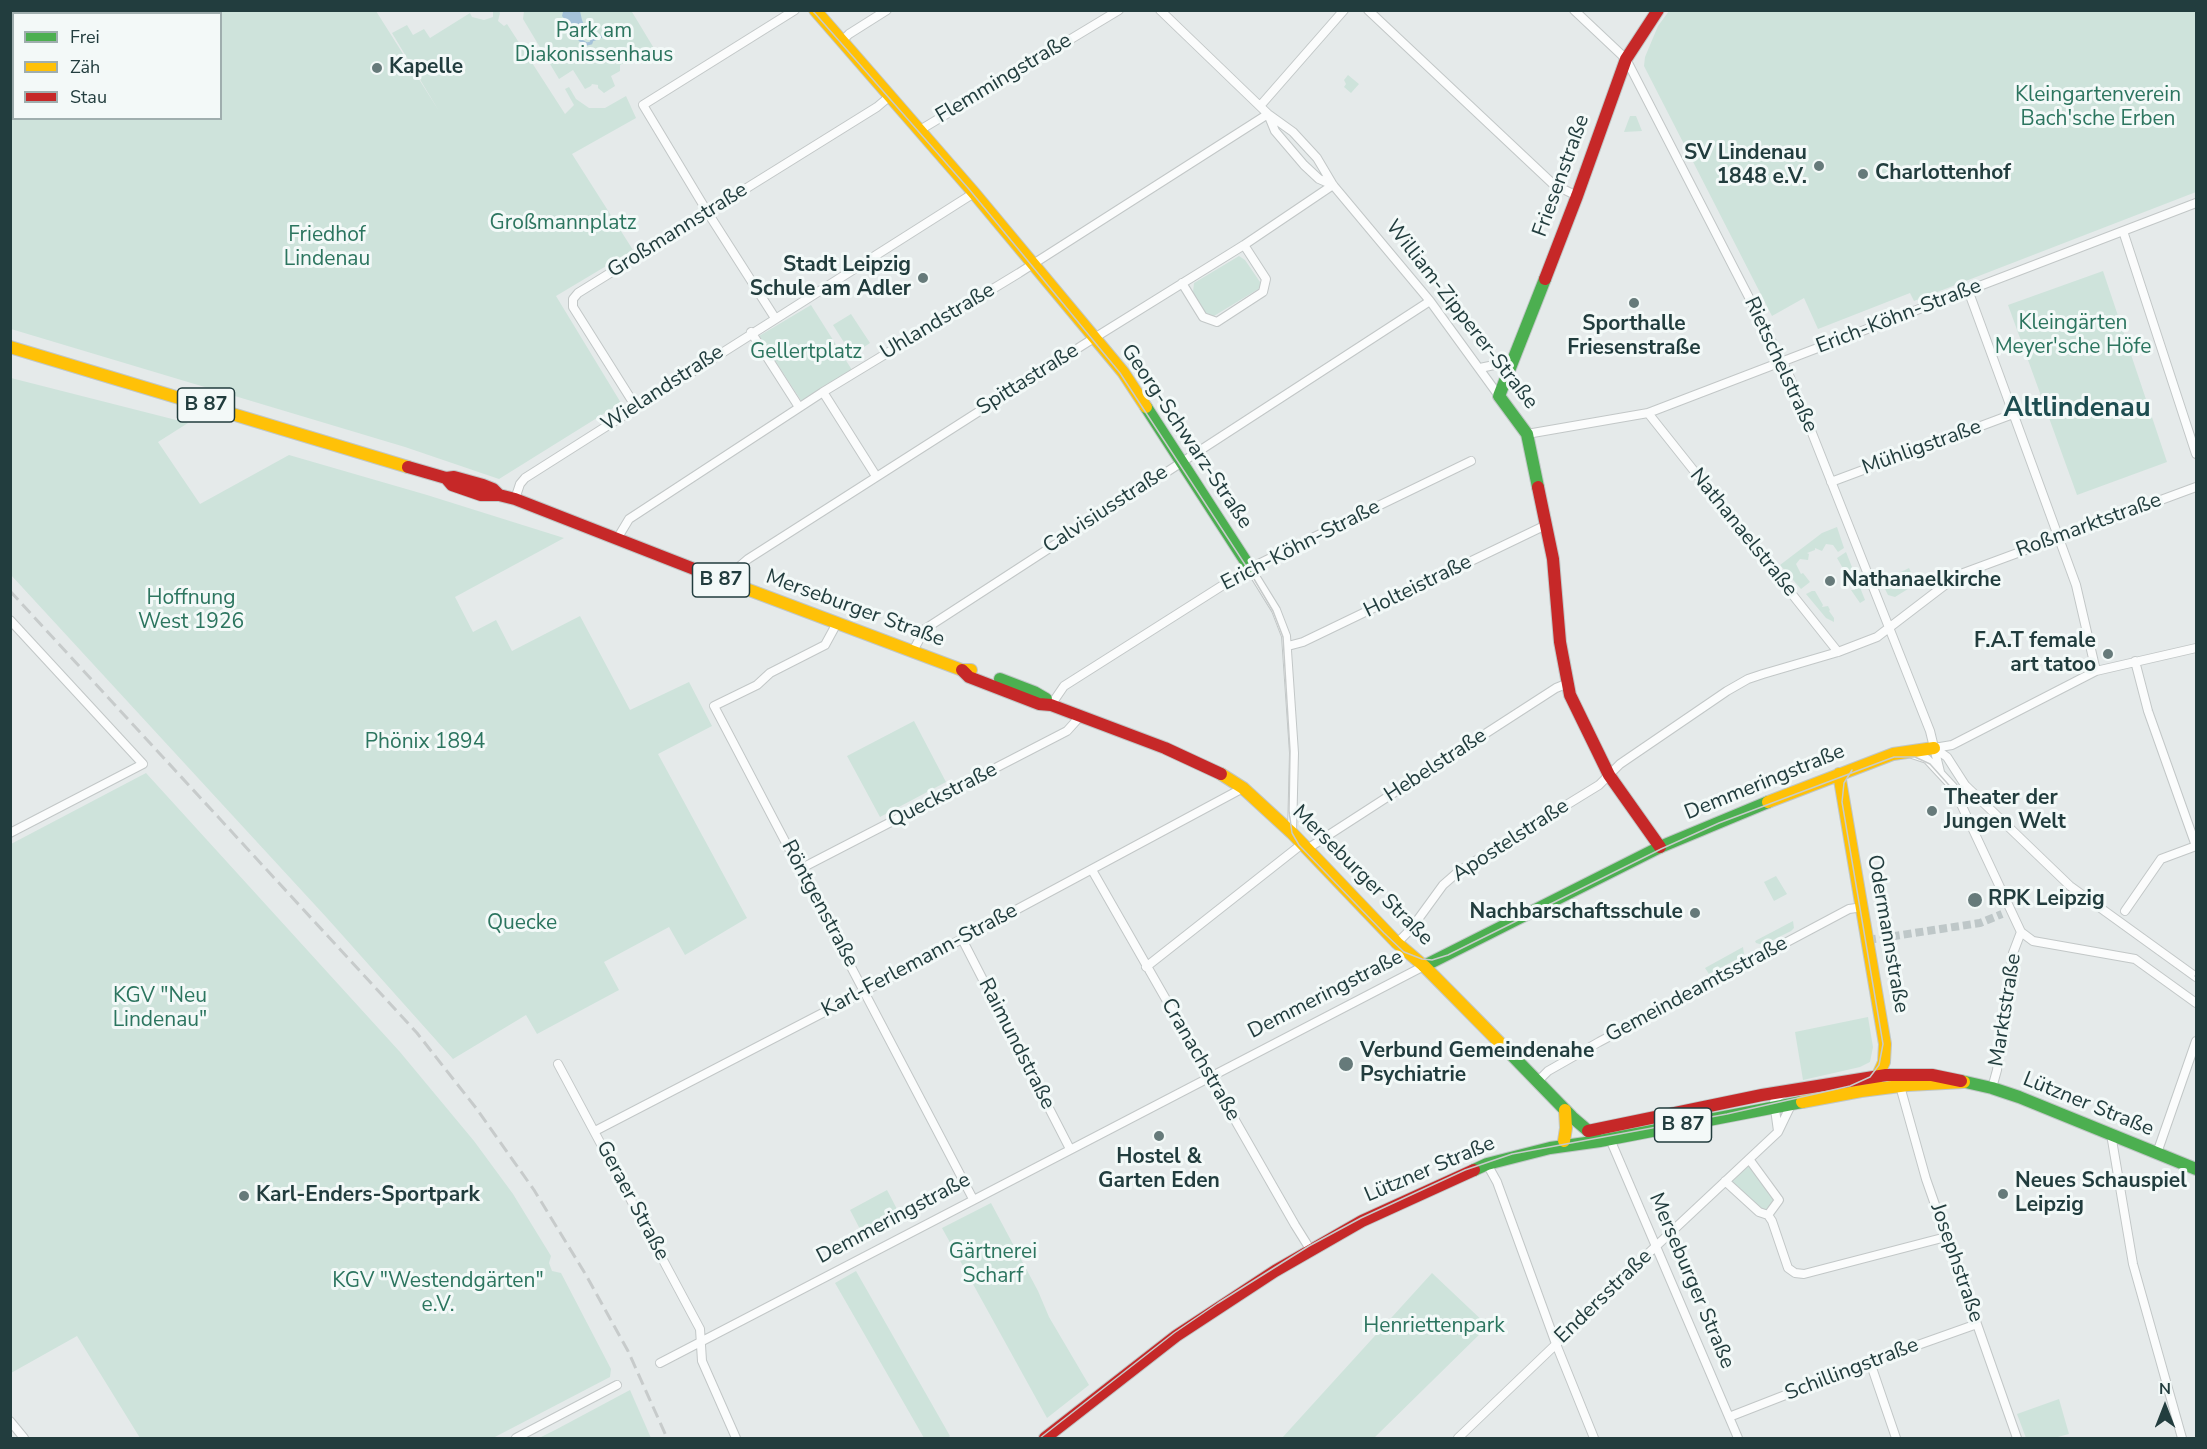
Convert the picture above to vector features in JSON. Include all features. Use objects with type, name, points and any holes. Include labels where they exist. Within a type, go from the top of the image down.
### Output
[{"type":"main road","name":"Georg-Schwarz-Straße","points":[[815,10],[974,193],[1123,372],[1250,567]]},
{"type":"main road","name":"Friesenstraße","points":[[1499,396],[1577,196],[1626,59],[1658,10]]},
{"type":"main road","name":"Merseburger Straße","points":[[10,347],[446,478],[452,485],[481,495],[498,495],[515,499],[732,584],[962,670],[971,670],[1022,687],[1047,699],[1051,705],[1178,753],[1223,775],[1243,788],[1292,833],[1397,943],[1424,966],[1565,1110],[1588,1131],[1605,1140]]},
{"type":"main road","name":"William-Zipperer-Straße","points":[[1499,396],[1527,434],[1555,571],[1560,642],[1566,684],[1585,729],[1609,776],[1660,848]]},
{"type":"main road","name":"Demmeringstraße","points":[[1424,966],[1719,820],[1893,754],[1936,754]]},
{"type":"main road","name":"Odermannstraße","points":[[1839,774],[1885,1044],[1884,1062],[1879,1076]]},
{"type":"main road","name":"Lützner Straße","points":[[1564,1141],[1588,1131],[1793,1090],[1879,1076],[1932,1075],[1992,1088],[2031,1101],[2196,1169]]},
{"type":"main road","points":[[1861,1091],[1879,1076]]},
{"type":"main road","name":"Lützner Straße","points":[[1045,1438],[1176,1336],[1310,1249],[1409,1197],[1487,1164],[1550,1148],[1605,1140],[1861,1091],[1964,1082]]},
{"type":"main road","points":[[1550,1148],[1564,1141],[1565,1110]]},
{"type":"street","points":[[775,318],[643,105],[795,10]]},
{"type":"street","points":[[843,40],[886,10]]},
{"type":"street","name":"Flemmingstraße","points":[[920,130],[1119,10]]},
{"type":"street","name":"William-Zipperer-Straße","points":[[1160,10],[1268,114],[1275,131],[1304,165],[1319,179],[1333,185]]},
{"type":"street","points":[[1260,106],[1344,10]]},
{"type":"street","points":[[1368,10],[1553,184],[1577,196]]},
{"type":"street","name":"Rietschelstraße","points":[[1574,10],[1626,59],[1783,363],[1930,731],[1940,772]]},
{"type":"street","name":"Großmannstraße","points":[[636,407],[573,307],[573,298],[890,96]]},
{"type":"street","name":"William-Zipperer-Straße","points":[[1268,114],[1301,140],[1317,158],[1333,185],[1430,301],[1499,396]]},
{"type":"street","name":"Uhlandstraße","points":[[617,539],[629,519],[799,407],[1268,114]]},
{"type":"street","name":"Spittastraße","points":[[732,584],[741,565],[748,559],[1094,338],[1244,246],[1333,185]]},
{"type":"street","name":"Wielandstraße","points":[[515,499],[520,484],[525,478],[974,193]]},
{"type":"street","name":"Erich-Köhn-Straße","points":[[1527,434],[1648,413],[2196,203]]},
{"type":"street","points":[[2123,231],[2196,454]]},
{"type":"street","points":[[1182,283],[1203,317],[1216,322],[1263,292],[1266,279],[1244,246]]},
{"type":"street","points":[[1968,290],[2076,585],[2096,671]]},
{"type":"street","name":"Calvisiusstraße","points":[[913,651],[925,629],[1430,301]]},
{"type":"street","points":[[752,332],[799,407]]},
{"type":"street","points":[[1480,368],[1513,361]]},
{"type":"street","points":[[823,392],[876,477]]},
{"type":"street","name":"Nathanaelstraße","points":[[1648,413],[1838,652]]},
{"type":"street","name":"Mühligstraße","points":[[1831,482],[2013,414]]},
{"type":"street","name":"Erich-Köhn-Straße","points":[[1051,705],[1064,687],[1250,567],[1471,461]]},
{"type":"street","name":"Roßmarktstraße","points":[[1609,776],[1620,764],[1748,679],[1838,652],[1877,637],[1958,575],[2196,487]]},
{"type":"street","name":"Holteistraße","points":[[1288,646],[1303,642],[1546,525]]},
{"type":"street","name":"Georg-Schwarz-Straße","points":[[1250,567],[1276,610],[1288,646],[1294,753],[1292,833]]},
{"type":"street","points":[[10,620],[143,764],[10,833]]},
{"type":"street","name":"Röntgenstraße","points":[[837,623],[825,645],[770,673],[757,685],[714,706],[973,1199]]},
{"type":"street","name":"Demmeringstraße","points":[[1936,754],[2096,671],[2196,648]]},
{"type":"street","points":[[2125,911],[2161,859],[2196,846],[2148,711],[2135,661]]},
{"type":"street","name":"Hebelstraße","points":[[1146,968],[1304,847],[1556,688],[1566,684]]},
{"type":"street","name":"Queckstraße","points":[[800,869],[1067,731],[1079,715]]},
{"type":"street","points":[[1906,753],[1927,759],[1956,793],[2021,932],[2033,941],[2135,959],[2196,1004]]},
{"type":"street","points":[[1936,754],[1947,757],[1971,791],[2070,886],[2196,977]]},
{"type":"street","name":"Apostelstraße","points":[[1397,943],[1411,929],[1443,885],[1459,871],[1599,785],[1609,776]]},
{"type":"street","name":"Karl-Ferlemann-Straße","points":[[595,1131],[865,991],[1243,788]]},
{"type":"street","name":"Cranachstraße","points":[[1092,870],[1146,968],[1310,1249]]},
{"type":"street","name":"Gemeindeamtsstraße","points":[[1538,1082],[1548,1071],[1599,1042],[1849,909],[1863,907]]},
{"type":"street","points":[[2002,914],[2010,909]]},
{"type":"street","name":"Marktstraße","points":[[1992,1088],[1997,1070],[2013,953],[2021,932]]},
{"type":"street","name":"Raimundstraße","points":[[962,939],[1070,1149]]},
{"type":"street","name":"Demmeringstraße","points":[[660,1363],[1424,966]]},
{"type":"street","points":[[2157,1153],[2196,1041]]},
{"type":"street","name":"Geraer Straße","points":[[558,1064],[700,1329],[702,1361],[736,1438]]},
{"type":"street","name":"Josephstraße","points":[[1900,1086],[1920,1160],[2017,1438]]},
{"type":"street","points":[[1778,1132],[1774,1102],[1779,1096],[1793,1090]]},
{"type":"street","name":"Endersstraße","points":[[1458,1438],[1654,1247],[1778,1132],[1791,1105]]},
{"type":"street","points":[[2111,1134],[2133,1264],[2156,1353],[2182,1438]]},
{"type":"street","name":"Merseburger Straße","points":[[1605,1140],[1738,1438]]},
{"type":"street","points":[[1749,1159],[1779,1200],[1768,1215]]},
{"type":"street","points":[[1487,1164],[1497,1182],[1556,1344],[1594,1438]]},
{"type":"street","points":[[1725,1181],[1759,1212],[1768,1215],[1788,1268],[1795,1273],[1804,1274],[1946,1237]]},
{"type":"street","name":"Schillingstraße","points":[[1729,1417],[1870,1362],[1977,1324]]},
{"type":"street","points":[[1870,1362],[1896,1438]]},
{"type":"street","points":[[516,1438],[617,1385]]},
{"type":"street","points":[[10,1421],[24,1438]]},
{"type":"green space","name":"Friedhof Lindenau","points":[[187,10],[376,11],[439,111],[392,33],[407,25],[413,35],[424,29],[430,38],[470,13],[472,17],[484,20],[493,17],[493,11],[499,11],[498,21],[504,26],[507,24],[565,114],[574,105],[565,89],[569,87],[576,99],[589,108],[605,108],[626,96],[636,118],[572,154],[633,250],[556,296],[621,403],[499,479],[405,447],[11,329],[11,105],[12,120],[222,120],[222,12],[183,12]]},
{"type":"green space","name":"Park am Diakonissenhaus","points":[[524,11],[634,11],[632,12],[655,50],[633,62],[629,60],[620,65],[620,71],[611,76],[615,86],[604,93],[598,85],[592,84],[585,89],[573,70],[559,79],[523,19]]},
{"type":"green space","name":"Charlottenhof","points":[[1669,11],[2196,11],[2196,192],[1914,301],[1910,293],[1818,329],[1804,298],[1772,316],[1644,66],[1645,57],[1658,26]]},
{"type":"green space","points":[[1348,75],[1359,84],[1351,93],[1344,87],[1346,84],[1344,80]]},
{"type":"green space","points":[[1630,116],[1636,116],[1642,131],[1624,132]]},
{"type":"green space","points":[[1239,256],[1245,260],[1260,282],[1260,288],[1214,316],[1205,314],[1193,292],[1194,283]]},
{"type":"green space","name":"Kleingärten Meyer'sche Höfe","points":[[2103,271],[2167,462],[2077,495],[2008,305]]},
{"type":"green space","name":"Gellertplatz","points":[[811,305],[852,370],[802,402],[759,336]]},
{"type":"green space","points":[[851,314],[870,343],[852,355],[833,325]]},
{"type":"green space","points":[[11,378],[188,423],[158,442],[200,504],[289,455],[564,538],[455,597],[473,632],[496,620],[512,651],[580,616],[630,710],[689,682],[712,726],[658,754],[747,918],[685,955],[669,927],[604,962],[619,990],[537,1034],[526,1015],[453,1059],[327,918],[11,575]]},
{"type":"green space","points":[[1837,527],[1844,548],[1838,552],[1833,545],[1826,544],[1822,551],[1815,548],[1807,553],[1809,554],[1808,560],[1800,559],[1796,564],[1801,574],[1803,573],[1810,582],[1801,589],[1780,565],[1822,533]]},
{"type":"green space","points":[[1846,552],[1865,600],[1860,603],[1851,590],[1855,590],[1856,587],[1837,558]]},
{"type":"green space","points":[[1909,568],[1916,584],[1895,597],[1888,595],[1882,583],[1902,575],[1901,572]]},
{"type":"green space","points":[[1815,591],[1822,607],[1828,606],[1834,622],[1826,618],[1806,594]]},
{"type":"green space","points":[[914,721],[946,782],[880,817],[847,756]]},
{"type":"green space","points":[[146,773],[400,1052],[474,1141],[513,1194],[551,1256],[549,1263],[552,1271],[561,1273],[611,1369],[610,1377],[493,1438],[140,1438],[77,1336],[11,1373],[11,844]]},
{"type":"green space","points":[[1776,876],[1787,894],[1774,901],[1764,882]]},
{"type":"green space","points":[[1793,921],[1794,928],[1791,931],[1763,945],[1756,943],[1755,941]]},
{"type":"green space","points":[[1743,947],[1744,954],[1741,957],[1709,974],[1705,968]]},
{"type":"green space","points":[[1868,1017],[1873,1047],[1870,1062],[1860,1067],[1803,1080],[1795,1032]]},
{"type":"green space","points":[[1749,1159],[1778,1197],[1768,1215],[1725,1181]]},
{"type":"green space","points":[[887,1190],[898,1211],[861,1231],[850,1210]]},
{"type":"green space","name":"Gärtnerei Scharf","points":[[991,1203],[1038,1291],[1049,1317],[1089,1385],[1047,1418],[942,1228]]},
{"type":"green space","points":[[856,1271],[950,1436],[948,1438],[924,1438],[835,1283]]},
{"type":"green space","name":"Henriettenpark","points":[[1432,1273],[1488,1326],[1374,1438],[1282,1438]]},
{"type":"green space","points":[[630,1390],[651,1438],[539,1438],[557,1429]]},
{"type":"green space","points":[[2059,1399],[2069,1434],[2054,1438],[2026,1438],[2017,1414]]},
{"type":"water","points":[[565,11],[580,11],[587,32],[580,40],[573,37],[573,29],[562,16]]},
{"type":"waterway","points":[[580,40],[587,44],[605,35]]},
{"type":"tunnel","points":[[1868,940],[1980,923],[2002,914]]},
{"type":"tram line","points":[[812,10],[968,188],[1120,373],[1248,569],[1273,611],[1283,637],[1290,751],[1289,811],[1292,833],[1299,845],[1404,952],[1432,960],[1448,955],[1661,849],[1719,823],[1894,757],[1915,757],[1930,764],[1956,793]]},
{"type":"tram line","points":[[1040,1438],[1174,1333],[1218,1303],[1309,1246],[1361,1218],[1465,1170],[1512,1154],[1727,1114],[1850,1086],[1870,1077],[1879,1065],[1883,1044],[1842,802],[1844,783],[1852,770]]},
{"type":"railway","points":[[10,591],[417,1033],[476,1108],[534,1190],[586,1275],[628,1351],[667,1438]]},
{"type":"traffic: fast","points":[[1538,487],[1527,434],[1499,396],[1545,279]]},
{"type":"traffic: fast","points":[[1146,407],[1250,568]]},
{"type":"traffic: fast","points":[[1000,679],[1046,699]]},
{"type":"traffic: fast","points":[[1424,966],[1660,847],[1768,802]]},
{"type":"traffic: fast","points":[[1504,1047],[1572,1117],[1600,1141],[1802,1102]]},
{"type":"traffic: fast","points":[[1961,1081],[2019,1097],[2196,1169]]},
{"type":"traffic: fast","points":[[1474,1170],[1487,1164],[1550,1148],[1600,1141]]},
{"type":"traffic: slow","points":[[815,10],[974,193],[1123,372],[1146,407]]},
{"type":"traffic: slow","points":[[10,347],[408,467]]},
{"type":"traffic: slow","points":[[712,576],[962,670],[971,670]]},
{"type":"traffic: slow","points":[[1768,802],[1893,754],[1934,748]]},
{"type":"traffic: slow","points":[[1221,774],[1243,788],[1292,833],[1397,943],[1424,966],[1504,1047]]},
{"type":"traffic: slow","points":[[1839,774],[1885,1044],[1884,1062],[1875,1082]]},
{"type":"traffic: slow","points":[[1802,1102],[1908,1085],[1964,1082]]},
{"type":"traffic: slow","points":[[1564,1141],[1565,1110]]},
{"type":"traffic: jam","points":[[1545,279],[1626,59],[1658,10]]},
{"type":"traffic: jam","points":[[408,467],[446,478],[454,477],[483,485],[493,489],[499,495]]},
{"type":"traffic: jam","points":[[446,478],[452,485],[481,495],[499,495],[515,499],[712,576]]},
{"type":"traffic: jam","points":[[1538,487],[1553,559],[1560,642],[1570,695],[1609,775],[1660,847]]},
{"type":"traffic: jam","points":[[962,670],[969,677],[1165,748],[1221,774]]},
{"type":"traffic: jam","points":[[1588,1131],[1762,1095],[1886,1075],[1932,1075],[1961,1081]]},
{"type":"traffic: jam","points":[[1045,1438],[1176,1336],[1275,1271],[1362,1221],[1474,1170]]},
{"type":"place","name":"Kapelle","points":[[377,68]]},
{"type":"place","name":"SV Lindenau 1848 e.V.","points":[[1819,166]]},
{"type":"place","name":"Charlottenhof","points":[[1863,174]]},
{"type":"place","name":"Stadt Leipzig Schule am Adler","points":[[923,278]]},
{"type":"place","name":"Sporthalle Friesenstraße","points":[[1634,303]]},
{"type":"place","name":"Nathanaelkirche","points":[[1830,581]]},
{"type":"place","name":"F.A.T female art tatoo","points":[[2108,654]]},
{"type":"place","name":"Theater der Jungen Welt","points":[[1932,811]]},
{"type":"place","name":"RPK Leipzig","points":[[1975,900]]},
{"type":"place","name":"Nachbarschaftsschule","points":[[1695,913]]},
{"type":"place","name":"Verbund Gemeindenahe Psychiatrie","points":[[1346,1064]]},
{"type":"place","name":"Hostel & Garten Eden","points":[[1159,1136]]},
{"type":"place","name":"Neues Schauspiel Leipzig","points":[[2003,1194]]},
{"type":"place","name":"Karl-Enders-Sportpark","points":[[244,1196]]},
{"type":"district","name":"Altlindenau","points":[[2077,409]]},
{"type":"park label","name":"Kleingartenverein Bach'sche Erben","points":[[2098,108]]},
{"type":"park label","name":"Großmannplatz","points":[[563,224]]},
{"type":"park label","name":"Hoffnung West 1926","points":[[191,611]]},
{"type":"park label","name":"Phönix 1894","points":[[425,743]]},
{"type":"park label","name":"Quecke","points":[[522,924]]},
{"type":"park label","name":"KGV \"Neu Lindenau\"","points":[[160,1009]]},
{"type":"park label","name":"KGV \"Westendgärten\" e.V.","points":[[438,1294]]}]
